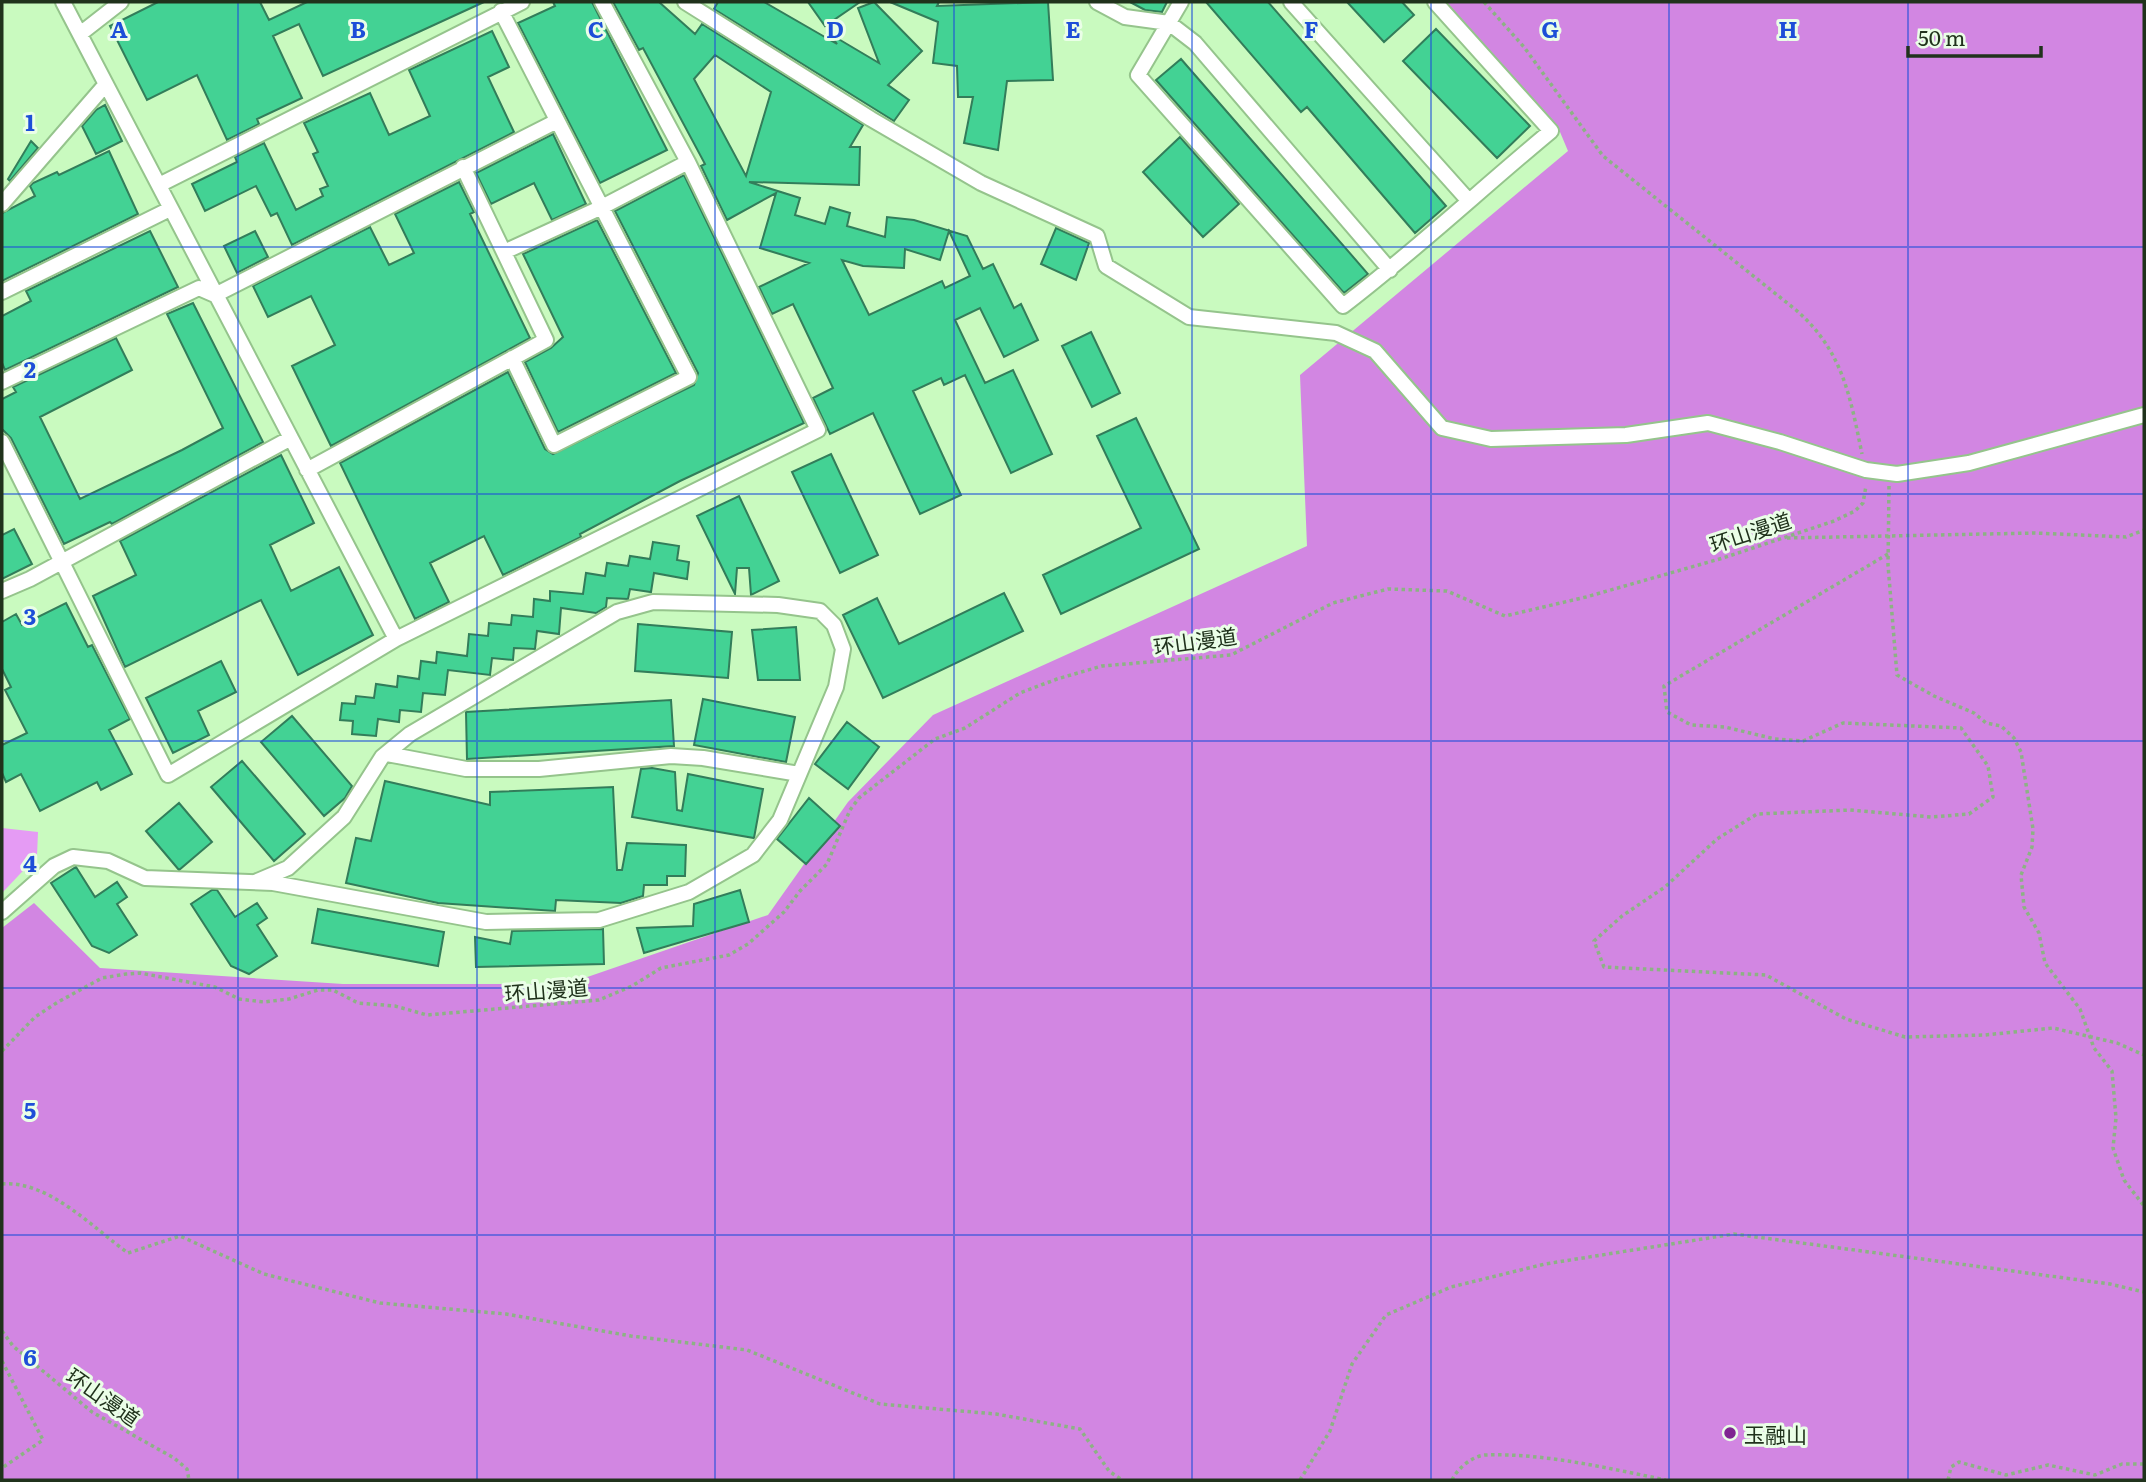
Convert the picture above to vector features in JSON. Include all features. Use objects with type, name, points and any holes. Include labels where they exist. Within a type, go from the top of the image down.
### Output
[{"type":"street","points":[[63,2],[396,639]]},
{"type":"street","points":[[80,34],[121,2]]},
{"type":"street","points":[[159,185],[522,2]]},
{"type":"street","points":[[2,442],[168,775],[396,639],[818,430],[688,162],[602,2]]},
{"type":"street","points":[[685,2],[871,119],[981,183],[1097,236],[1106,266],[1189,317],[1336,333],[1375,351],[1443,428],[1491,439],[1626,435],[1708,423],[1780,442],[1866,470],[1887,473],[1969,463],[2144,415]]},
{"type":"street","points":[[1097,2],[1125,17],[1169,23],[1195,43],[1390,270]]},
{"type":"street","points":[[1181,2],[1138,75],[1343,306],[1390,270],[1551,131],[1435,2]]},
{"type":"street","points":[[1291,2],[1468,200]]},
{"type":"street","points":[[501,11],[689,377],[554,445],[512,358]]},
{"type":"street","points":[[2,204],[106,84]]},
{"type":"street","points":[[215,295],[557,121]]},
{"type":"street","points":[[504,252],[600,208],[688,162]]},
{"type":"street","points":[[307,470],[546,340],[463,167]]},
{"type":"street","points":[[2,292],[170,209]]},
{"type":"street","points":[[3,379],[199,288],[215,295]]},
{"type":"street","points":[[2,591],[30,579],[291,438]]},
{"type":"street","points":[[2,912],[54,866],[73,857],[108,861],[145,877],[272,883],[486,922],[598,920],[689,892],[753,855],[780,820],[836,687],[843,649],[834,625],[820,611],[778,606],[653,602],[617,612],[421,727],[387,754],[344,817],[288,868],[255,882]]},
{"type":"street","points":[[387,754],[466,769],[539,769],[671,756],[703,758],[799,774]]},
{"type":"path","name":"环山漫道","points":[[2,1051],[35,1017],[58,1002],[102,978],[126,974],[140,973],[215,987],[246,1001],[277,1002],[318,990],[333,990],[358,1003],[395,1006],[427,1015],[600,1000],[632,986],[661,968],[736,953],[784,912],[827,864],[850,810],[859,798],[935,739],[965,728],[997,706],[1038,685],[1102,666],[1231,655],[1333,603],[1362,594],[1398,589],[1447,591],[1505,616],[1586,597],[1781,539],[1855,511],[1866,493],[1866,470],[1846,380],[1822,336],[1796,310],[1603,156],[1524,47],[1484,2]]},
{"type":"path","points":[[1887,473],[1892,631],[1899,677],[1964,707],[1986,723],[2001,726],[2014,738],[2021,752],[2033,829],[2032,847],[2021,875],[2024,907],[2039,933],[2045,963],[2080,1009],[2090,1036],[2113,1075],[2116,1121],[2112,1143],[2121,1175],[2144,1206]]},
{"type":"path","points":[[1781,539],[2035,533],[2126,537],[2144,530]]},
{"type":"path","points":[[1888,554],[1664,686],[1667,712],[1691,725],[1725,727],[1775,739],[1803,741],[1843,723],[1961,728],[1988,766],[1993,797],[1969,814],[1931,817],[1850,810],[1757,814],[1717,839],[1665,887],[1622,916],[1594,941],[1604,967],[1670,973],[1766,975],[1846,1019],[1905,1037],[1985,1035],[2053,1027],[2117,1043],[2144,1055]]},
{"type":"path","points":[[2,1184],[21,1182],[51,1196],[128,1253],[180,1237],[264,1274],[380,1303],[506,1314],[631,1336],[747,1350],[880,1404],[996,1414],[1080,1429],[1109,1471],[1122,1480]]},
{"type":"path","points":[[1300,1480],[1330,1431],[1352,1364],[1386,1315],[1451,1287],[1545,1265],[1734,1234],[2110,1284],[2144,1292]]},
{"type":"path","name":"环山漫道","points":[[2,1331],[13,1346],[92,1412],[174,1458],[187,1469],[188,1480]]},
{"type":"path","points":[[2,1361],[43,1440],[2,1468]]},
{"type":"path","points":[[1452,1480],[1464,1465],[1487,1455],[1539,1458],[1666,1480]]},
{"type":"path","points":[[1948,1480],[1951,1467],[1959,1462],[2006,1475],[2049,1465],[2095,1475],[2122,1464],[2144,1464]]},
{"type":"shaded area","points":[[1443,2],[2144,2],[2144,1480],[2,1480],[2,928],[34,903],[100,968],[343,984],[567,984],[768,915],[848,802],[933,715],[1307,546],[1300,375],[1568,151],[1560,132]]},
{"type":"shaded area","points":[[2,828],[38,832],[37,856],[2,893]]},
{"type":"building","points":[[158,2],[260,2],[269,20],[307,2],[484,2],[323,76],[299,24],[273,36],[302,98],[257,119],[259,124],[227,140],[197,75],[147,100],[110,26]]},
{"type":"building","points":[[553,2],[592,2],[667,150],[600,183],[518,23],[555,6]]},
{"type":"building","points":[[613,2],[659,2],[695,34],[702,24],[863,125],[850,147],[860,147],[859,185],[749,182],[800,198],[795,215],[825,224],[830,207],[850,213],[847,226],[885,237],[887,217],[914,220],[967,236],[983,269],[993,264],[1014,308],[1021,304],[1038,340],[1004,357],[980,308],[955,320],[985,383],[1013,370],[1052,454],[1011,473],[965,375],[944,385],[941,378],[913,391],[961,495],[920,514],[873,413],[830,434],[813,398],[833,388],[793,304],[772,314],[759,287],[809,263],[760,248],[776,193],[727,220],[701,166],[705,164],[643,48],[639,50]],"holes":[[[715,55],[771,92],[746,176],[694,79]],[[949,231],[970,276],[945,288],[942,281],[869,315],[842,260],[863,266],[904,268],[905,249],[940,260]]]},
{"type":"building","points":[[718,2],[764,2],[837,44],[830,34],[879,63],[858,8],[874,2],[922,51],[888,85],[909,100],[894,121],[714,9]]},
{"type":"building","points":[[808,2],[860,2],[825,26]]},
{"type":"building","points":[[890,2],[939,2],[937,6],[1048,2],[1053,80],[1007,81],[998,150],[964,143],[973,97],[958,97],[957,66],[933,63],[938,22]]},
{"type":"building","points":[[1130,2],[1167,2],[1162,12],[1145,10]]},
{"type":"building","points":[[1206,2],[1268,2],[1446,206],[1415,233],[1307,107],[1301,112]]},
{"type":"building","points":[[1347,2],[1402,2],[1414,15],[1384,42]]},
{"type":"building","points":[[1436,29],[1530,126],[1497,158],[1403,61]]},
{"type":"building","points":[[492,31],[509,67],[488,77],[514,132],[292,245],[277,213],[271,216],[256,186],[205,211],[192,184],[237,162],[235,157],[264,143],[296,210],[323,196],[320,189],[328,186],[313,154],[318,152],[304,123],[370,93],[389,135],[430,116],[409,70]]},
{"type":"building","points":[[1181,59],[1368,274],[1344,293],[1156,80]]},
{"type":"building","points":[[105,105],[122,141],[96,154],[82,126],[96,110]]},
{"type":"building","points":[[553,134],[586,204],[552,220],[534,183],[491,204],[476,173]]},
{"type":"building","points":[[1180,137],[1239,204],[1203,237],[1143,172]]},
{"type":"building","points":[[31,141],[38,148],[10,181],[8,179]]},
{"type":"building","points":[[109,151],[138,214],[2,281],[2,213],[35,196],[30,186],[33,183],[57,172],[59,175]]},
{"type":"building","points":[[684,175],[804,423],[680,481],[580,534],[581,537],[503,575],[484,536],[430,563],[449,602],[415,619],[340,463],[508,372],[545,449],[553,454],[694,385],[698,373],[615,211]]},
{"type":"building","points":[[459,182],[474,212],[470,214],[530,338],[331,446],[292,366],[335,345],[311,296],[268,317],[253,286],[370,227],[389,265],[414,253],[395,214]]},
{"type":"building","points":[[597,220],[676,373],[558,432],[525,362],[551,348],[563,337],[523,254]]},
{"type":"building","points":[[1056,228],[1089,243],[1076,280],[1041,264]]},
{"type":"building","points":[[150,231],[178,287],[5,370],[2,363],[2,316],[31,301],[26,291]]},
{"type":"building","points":[[255,231],[268,257],[237,273],[224,246]]},
{"type":"building","points":[[193,303],[263,442],[112,524],[110,522],[64,544],[11,438],[2,429],[2,399],[16,392],[13,387],[116,338],[132,370],[40,417],[80,499],[182,450],[223,428],[167,314]]},
{"type":"building","points":[[1091,332],[1120,393],[1092,407],[1062,346]]},
{"type":"building","points":[[1136,418],[1199,549],[1061,614],[1043,575],[1141,528],[1097,436]]},
{"type":"building","points":[[831,454],[878,555],[840,573],[792,472]]},
{"type":"building","points":[[281,455],[314,523],[270,545],[291,591],[339,567],[373,635],[298,675],[261,600],[125,667],[93,596],[136,575],[120,541]]},
{"type":"building","points":[[739,496],[779,581],[751,595],[749,568],[737,568],[735,594],[697,516]]},
{"type":"building","points":[[14,529],[32,564],[2,579],[2,535]]},
{"type":"building","points":[[653,542],[679,546],[677,560],[689,562],[687,579],[654,573],[651,592],[630,589],[628,599],[607,598],[606,607],[596,613],[561,608],[559,634],[537,631],[535,649],[514,648],[513,660],[492,658],[490,675],[448,670],[445,695],[423,693],[421,712],[400,710],[399,722],[378,719],[376,736],[352,734],[353,721],[340,720],[342,703],[355,704],[356,696],[374,698],[376,684],[397,687],[398,676],[419,679],[421,661],[436,663],[437,652],[467,656],[469,634],[488,636],[489,623],[511,625],[512,615],[533,617],[534,599],[550,601],[550,591],[583,594],[586,573],[605,576],[607,563],[628,566],[630,556],[650,559]]},
{"type":"building","points":[[1004,593],[1023,631],[883,698],[843,615],[877,598],[899,644]]},
{"type":"building","points":[[66,603],[88,647],[92,645],[130,719],[109,730],[132,774],[101,790],[97,782],[40,811],[21,774],[6,782],[2,773],[2,745],[27,733],[5,690],[11,687],[2,669],[2,622],[16,614],[22,625]]},
{"type":"building","points":[[638,624],[732,632],[728,678],[635,671]]},
{"type":"building","points":[[796,627],[800,680],[758,680],[752,630]]},
{"type":"building","points":[[221,661],[236,692],[198,711],[209,735],[173,753],[146,698]]},
{"type":"building","points":[[703,699],[795,717],[786,762],[694,745]]},
{"type":"building","points":[[671,700],[674,746],[467,759],[466,712]]},
{"type":"building","points":[[292,716],[352,786],[345,798],[324,816],[261,742]]},
{"type":"building","points":[[847,722],[879,747],[848,789],[815,764]]},
{"type":"building","points":[[242,761],[305,834],[274,861],[211,787]]},
{"type":"building","points":[[641,769],[675,772],[677,810],[682,811],[688,774],[763,789],[754,838],[632,817]]},
{"type":"building","points":[[385,781],[490,805],[490,792],[613,787],[617,870],[622,870],[627,843],[686,845],[685,876],[667,876],[667,885],[644,885],[643,896],[621,903],[556,900],[555,911],[438,903],[346,883],[356,838],[371,841]]},
{"type":"building","points":[[809,798],[840,826],[806,864],[777,839]]},
{"type":"building","points":[[179,803],[212,842],[179,870],[146,831]]},
{"type":"building","points":[[76,867],[95,897],[117,882],[127,897],[117,904],[137,935],[109,953],[92,946],[51,883]]},
{"type":"building","points":[[212,890],[217,890],[235,917],[257,903],[267,918],[257,925],[277,956],[249,974],[231,966],[191,904]]},
{"type":"building","points":[[740,890],[749,922],[644,953],[637,928],[693,926],[694,904]]},
{"type":"building","points":[[318,909],[444,932],[438,966],[312,943]]},
{"type":"building","points":[[603,929],[604,964],[476,967],[475,937],[510,944],[512,931]]},
{"type":"place","name":"玉融山","points":[[1730,1433]]}]
